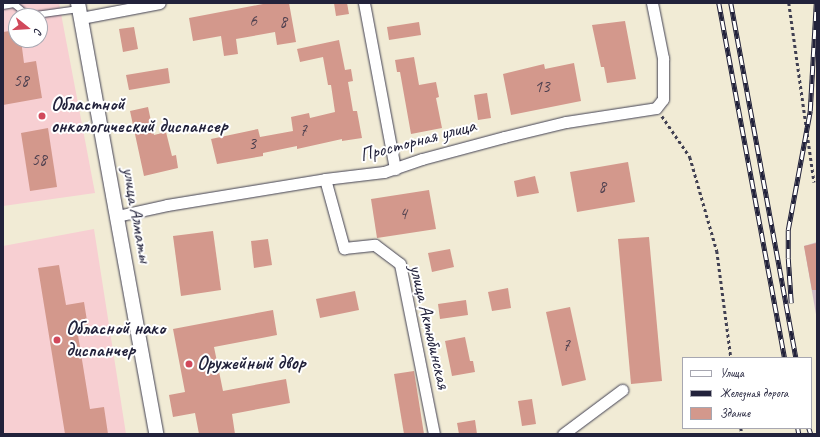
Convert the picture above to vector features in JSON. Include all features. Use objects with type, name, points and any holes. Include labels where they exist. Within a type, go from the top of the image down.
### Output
[{"type":"street","points":[[80,10],[160,3]]},
{"type":"street","points":[[364,3],[395,169]]},
{"type":"street","points":[[652,3],[663,58],[663,99],[656,108]]},
{"type":"street","name":"улица Алматы","points":[[80,10],[156,434]]},
{"type":"street","name":"Просторная улица","points":[[117,216],[167,205],[325,179],[384,172],[422,159],[566,122],[656,108]]},
{"type":"street","name":"улица Актюбинская","points":[[325,179],[344,248],[375,245],[400,264],[434,434]]},
{"type":"street","points":[[563,434],[622,390]]},
{"type":"lane","points":[[3,6],[14,4],[29,16],[80,10]]},
{"type":"path","points":[[789,3],[814,182]]},
{"type":"path","points":[[656,108],[690,157],[717,251],[731,357]]},
{"type":"shaded area","name":"Областной онкологический диспансер","points":[[3,3],[59,3],[95,193],[3,206]]},
{"type":"shaded area","name":"Обласной нако диспанчер","points":[[94,229],[126,434],[3,434],[3,246]]},
{"type":"shaded area","points":[[817,242],[817,320],[804,246]]},
{"type":"building","points":[[268,3],[289,3],[296,42],[277,45],[275,32],[236,39],[238,54],[224,56],[221,36],[193,41],[189,18]]},
{"type":"building","points":[[334,3],[347,3],[349,14],[336,16]]},
{"type":"building","points":[[625,21],[636,79],[607,83],[604,67],[601,67],[592,25]]},
{"type":"building","points":[[419,22],[421,35],[389,40],[387,27]]},
{"type":"building","points":[[134,27],[138,49],[123,52],[119,29]]},
{"type":"building","points":[[8,31],[8,48],[22,48],[24,63],[36,61],[42,98],[3,105],[3,32]]},
{"type":"building","points":[[339,40],[345,70],[351,69],[353,81],[348,82],[353,111],[357,111],[362,138],[342,141],[342,139],[297,149],[297,146],[263,153],[263,156],[217,164],[211,139],[258,129],[260,137],[293,131],[291,117],[309,113],[310,118],[335,112],[331,85],[328,85],[323,57],[300,62],[297,49]]},
{"type":"building","points":[[414,57],[419,85],[436,82],[439,97],[436,98],[442,128],[411,134],[400,72],[397,72],[395,60]]},
{"type":"building","points":[[574,63],[581,101],[511,115],[503,74],[544,64],[545,69]]},
{"type":"building","points":[[168,68],[170,83],[129,90],[126,75]]},
{"type":"building","points":[[487,93],[491,118],[478,120],[474,95]]},
{"type":"building","points":[[148,107],[154,135],[166,132],[172,156],[176,155],[178,168],[144,176],[130,111]]},
{"type":"building","points":[[48,128],[57,187],[30,191],[21,133]]},
{"type":"building","points":[[628,162],[635,202],[577,212],[570,172]]},
{"type":"building","points":[[535,176],[539,193],[517,197],[514,181]]},
{"type":"building","points":[[429,190],[436,229],[377,238],[371,199]]},
{"type":"building","points":[[213,231],[221,290],[181,296],[173,236]]},
{"type":"building","points":[[649,237],[662,381],[631,384],[618,239]]},
{"type":"building","points":[[268,239],[272,265],[254,268],[251,241]]},
{"type":"building","points":[[817,243],[817,290],[812,290],[804,246]]},
{"type":"building","points":[[450,249],[454,267],[432,272],[428,253]]},
{"type":"building","points":[[59,265],[66,305],[84,302],[88,327],[77,329],[90,409],[104,407],[108,434],[65,434],[38,268]]},
{"type":"building","points":[[508,288],[511,308],[492,311],[488,292]]},
{"type":"building","points":[[355,291],[359,310],[320,318],[316,299]]},
{"type":"building","points":[[466,300],[468,315],[440,319],[438,304]]},
{"type":"building","points":[[570,307],[586,380],[562,386],[546,312]]},
{"type":"building","points":[[273,310],[277,335],[214,347],[223,391],[286,379],[290,403],[232,414],[235,434],[199,434],[195,413],[173,417],[169,395],[185,392],[173,329]]},
{"type":"building","points":[[465,337],[470,361],[473,361],[475,372],[452,376],[445,341]]},
{"type":"building","points":[[414,371],[424,434],[404,434],[394,374]]},
{"type":"building","points":[[532,399],[536,424],[522,426],[518,401]]},
{"type":"building","points":[[475,420],[477,434],[459,434],[457,423]]},
{"type":"railway","points":[[719,3],[785,357]]},
{"type":"railway","points":[[731,3],[796,357]]},
{"type":"railway","points":[[791,303],[788,230],[810,111],[816,3]]},
{"type":"railway","points":[[798,429],[799,434]]},
{"type":"railway","points":[[809,429],[811,434]]},
{"type":"place","name":"Областной онкологический диспансер","points":[[42,116]]},
{"type":"place","name":"Обласной нако диспанчер","points":[[57,340]]},
{"type":"place","name":"Оружейный двор","points":[[189,364]]}]
